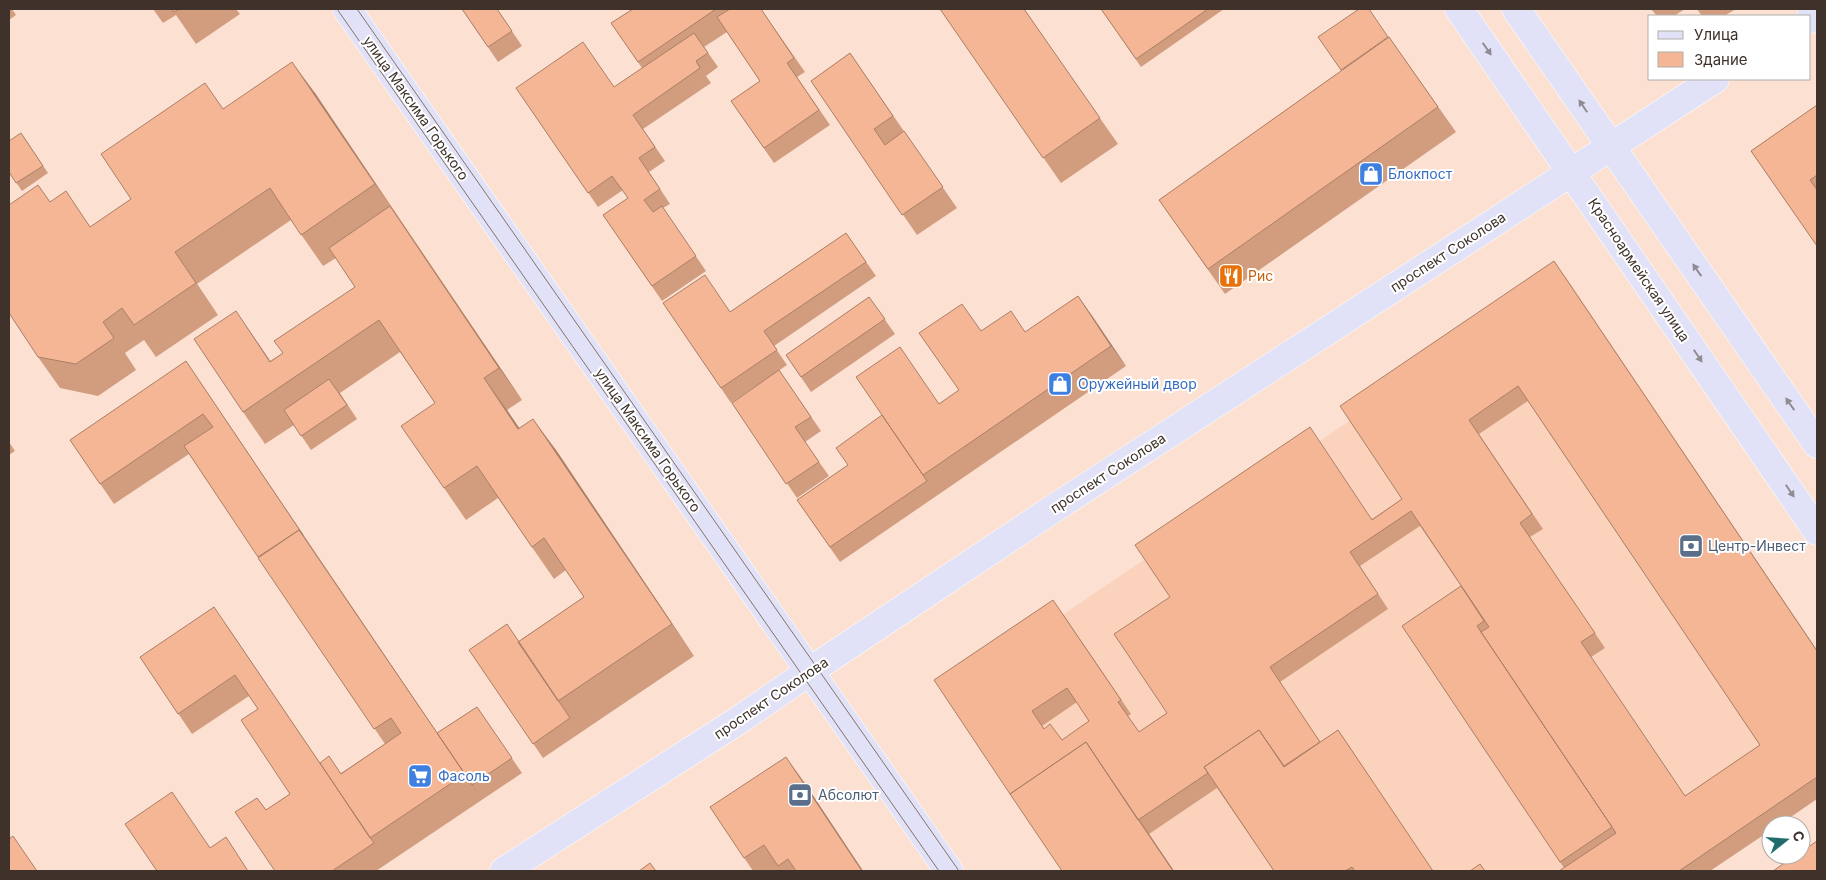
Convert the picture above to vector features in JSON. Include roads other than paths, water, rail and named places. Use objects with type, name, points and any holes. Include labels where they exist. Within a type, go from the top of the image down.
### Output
[{"type":"main road","name":"улица Максима Горького","points":[[347,9],[949,871]]},
{"type":"main road","name":"Красноармейская улица","points":[[1459,9],[1817,531]]},
{"type":"main road","points":[[1516,9],[1817,444]]},
{"type":"main road","name":"проспект Соколова","points":[[504,871],[739,720],[1053,509],[1713,80]]},
{"type":"tram line","points":[[337,9],[939,871]]},
{"type":"tram line","points":[[357,9],[959,871]]},
{"type":"place","name":"Блокпост","points":[[1371,174]]},
{"type":"place","name":"Рис","points":[[1231,276]]},
{"type":"place","name":"Оружейный двор","points":[[1060,384]]},
{"type":"place","name":"Центр-Инвест","points":[[1691,546]]},
{"type":"place","name":"Фасоль","points":[[420,776]]},
{"type":"place","name":"Абсолют","points":[[800,795]]}]
